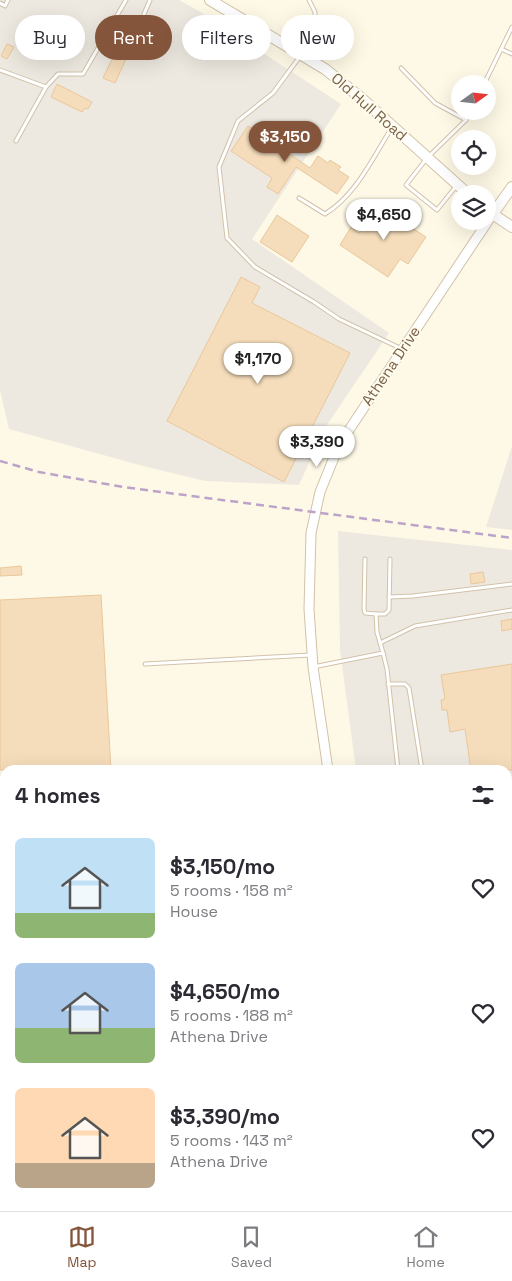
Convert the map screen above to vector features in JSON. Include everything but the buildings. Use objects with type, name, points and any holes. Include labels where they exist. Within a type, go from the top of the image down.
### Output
[{"type":"main road","name":"Old Hull Road","points":[[210,0],[281,43]]},
{"type":"main road","name":"Old Hull Road","points":[[310,60],[325,69],[360,97],[457,185]]},
{"type":"main road","name":"Athena Drive","points":[[496,206],[512,187]]},
{"type":"main road","points":[[496,217],[512,227]]},
{"type":"street","name":"Athena Drive","points":[[327,765],[313,667],[309,609],[311,533],[320,492],[339,445],[479,230]]},
{"type":"lane","points":[[0,3],[5,6],[8,0]]},
{"type":"lane","points":[[16,141],[46,88],[58,74],[83,74],[126,0]]},
{"type":"lane","points":[[144,14],[150,0]]},
{"type":"lane","points":[[309,0],[315,15]]},
{"type":"lane","points":[[488,75],[512,27]]},
{"type":"lane","points":[[501,49],[512,54]]},
{"type":"lane","points":[[297,60],[273,93],[238,121],[219,167],[227,238],[255,267],[314,302],[338,319],[402,349]]},
{"type":"lane","points":[[401,68],[435,103],[451,112]]},
{"type":"lane","points":[[0,70],[46,88]]},
{"type":"lane","points":[[451,192],[437,210],[406,185],[428,158],[466,120]]},
{"type":"lane","points":[[299,198],[325,214],[338,207],[355,187],[392,126]]},
{"type":"lane","points":[[365,559],[364,609],[365,613],[376,614],[388,613],[390,559]]},
{"type":"lane","points":[[389,597],[413,596],[512,584]]},
{"type":"lane","points":[[380,643],[415,626],[512,610]]},
{"type":"lane","points":[[376,614],[377,632],[388,684],[397,765]]},
{"type":"lane","points":[[313,667],[382,653]]},
{"type":"lane","points":[[146,664],[312,655]]},
{"type":"lane","points":[[388,684],[405,684],[409,688],[421,765]]},
{"type":"shaded area","points":[[0,0],[179,0],[205,15],[182,15],[182,60],[271,60],[271,58],[341,104],[252,239],[389,333],[325,428],[299,485],[205,481],[9,429],[0,390]]},
{"type":"shaded area","points":[[512,446],[512,530],[486,527]]},
{"type":"shaded area","points":[[338,531],[512,550],[512,765],[355,765],[340,650]]},
{"type":"railway","points":[[0,461],[39,472],[123,487],[512,538]]}]
